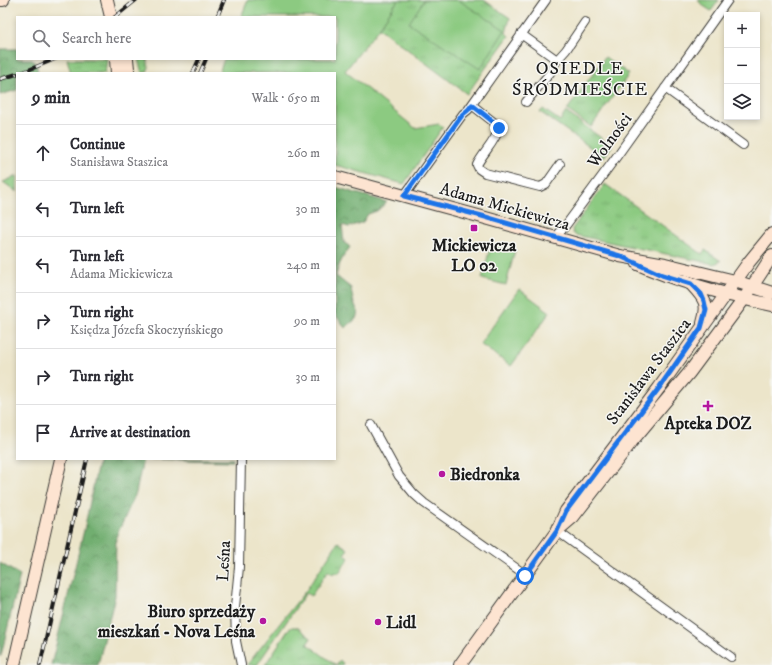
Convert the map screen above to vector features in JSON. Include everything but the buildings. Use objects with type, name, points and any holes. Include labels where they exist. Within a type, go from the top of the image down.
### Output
[{"type":"street","points":[[107,0],[111,16]]},
{"type":"street","points":[[114,0],[118,16]]},
{"type":"street","points":[[404,196],[463,114],[472,105],[504,61],[505,57],[546,0]]},
{"type":"street","name":"Wolności","points":[[555,238],[566,225],[728,0]]},
{"type":"street","points":[[526,102],[550,73],[557,60],[566,50],[585,22]]},
{"type":"street","points":[[521,34],[557,60]]},
{"type":"street","points":[[116,60],[116,72]]},
{"type":"street","points":[[665,88],[743,145]]},
{"type":"street","points":[[472,105],[499,128],[497,134],[477,165],[479,169],[485,173],[540,187],[546,184],[560,164]]},
{"type":"street","name":"Adama Mickiewicza","points":[[336,177],[482,216],[620,256],[665,264],[735,281],[772,293]]},
{"type":"street","name":"Stanisława Staszica","points":[[460,665],[557,531],[566,511],[659,388],[749,262],[772,234]]},
{"type":"street","name":"Adama Mickiewicza","points":[[620,256],[662,275],[726,295],[772,304]]},
{"type":"street","points":[[771,259],[767,276],[772,288]]},
{"type":"street","name":"Stanisława Staszica","points":[[557,531],[573,517],[632,441],[693,368],[744,299],[771,259]]},
{"type":"street","points":[[691,284],[701,294],[704,301],[706,310],[701,328]]},
{"type":"street","points":[[371,425],[399,476],[414,494],[424,503],[526,575]]},
{"type":"street","points":[[14,665],[61,460]]},
{"type":"street","name":"Leśna","points":[[241,460],[239,566],[235,607],[236,641],[241,665]]},
{"type":"street","points":[[557,531],[731,657]]},
{"type":"green space","points":[[248,0],[398,0],[379,28],[345,71],[415,128],[439,124],[443,127],[404,184],[336,165],[336,72],[219,72],[224,60],[336,60],[336,16],[241,16]]},
{"type":"green space","points":[[398,0],[484,0],[510,18],[506,33],[509,36],[467,94],[379,28]]},
{"type":"green space","points":[[424,0],[458,0],[505,30],[480,69],[409,23]]},
{"type":"green space","points":[[698,0],[719,0],[711,11],[702,5]]},
{"type":"green space","points":[[0,49],[16,49],[16,60],[32,60],[36,65],[37,72],[16,72],[16,90],[0,95]]},
{"type":"green space","points":[[605,57],[629,74],[591,127],[567,110]]},
{"type":"green space","points":[[67,60],[107,60],[105,72],[71,72]]},
{"type":"green space","points":[[138,60],[147,60],[149,67],[147,72],[142,72]]},
{"type":"green space","points":[[543,109],[560,121],[566,112],[612,146],[604,157],[540,112]]},
{"type":"green space","points":[[16,176],[16,191],[3,182]]},
{"type":"green space","points":[[605,184],[702,254],[705,250],[721,261],[714,264],[575,235],[572,229]]},
{"type":"green space","points":[[336,187],[387,202],[377,211],[368,214],[363,222],[349,227],[342,225],[344,242],[350,247],[338,268],[336,276]]},
{"type":"green space","points":[[491,244],[515,250],[506,285],[482,279]]},
{"type":"green space","points":[[336,276],[351,288],[353,300],[358,312],[356,319],[345,328],[336,315]]},
{"type":"green space","points":[[519,289],[550,312],[511,366],[480,344]]},
{"type":"green space","points":[[99,460],[143,460],[136,493],[116,537],[115,596],[98,665],[51,665],[84,530]]},
{"type":"green space","points":[[188,460],[233,460],[233,461]]},
{"type":"green space","points":[[338,542],[348,549],[344,554],[349,558],[338,574],[335,572],[333,574],[328,571],[311,596],[306,593],[257,665],[247,665],[307,589]]},
{"type":"green space","points":[[0,563],[20,575],[1,656],[0,656]]},
{"type":"green space","points":[[292,627],[297,627],[311,638],[307,644],[336,665],[265,665],[289,629]]},
{"type":"green space","points":[[340,660],[343,664],[342,665],[336,665]]},
{"type":"railway","points":[[116,16],[136,0]]},
{"type":"railway","points":[[217,16],[224,0]]},
{"type":"railway","points":[[23,72],[53,60]]},
{"type":"railway","points":[[193,72],[199,60]]},
{"type":"railway","points":[[200,72],[206,60]]},
{"type":"railway","points":[[0,79],[16,74]]},
{"type":"railway","points":[[40,665],[87,460]]},
{"type":"place","name":"Mickiewicza LO 02","points":[[474,228]]},
{"type":"place","name":"Apteka DOZ","points":[[708,406]]},
{"type":"place","name":"Biedronka","points":[[442,474]]},
{"type":"place","name":"Biuro sprzedaży mieszkań - Nova Leśna","points":[[263,621]]},
{"type":"place","name":"Lidl","points":[[378,622]]},
{"type":"district","name":"OSIEDLE ŚRÓDMIEŚCIE","points":[[580,78]]},
{"type":"route","points":[[499,128],[472,105],[463,114],[404,196],[482,216],[620,256],[662,275],[691,284],[701,294],[706,310],[701,328],[659,388],[566,511],[557,531],[525,576]]}]
